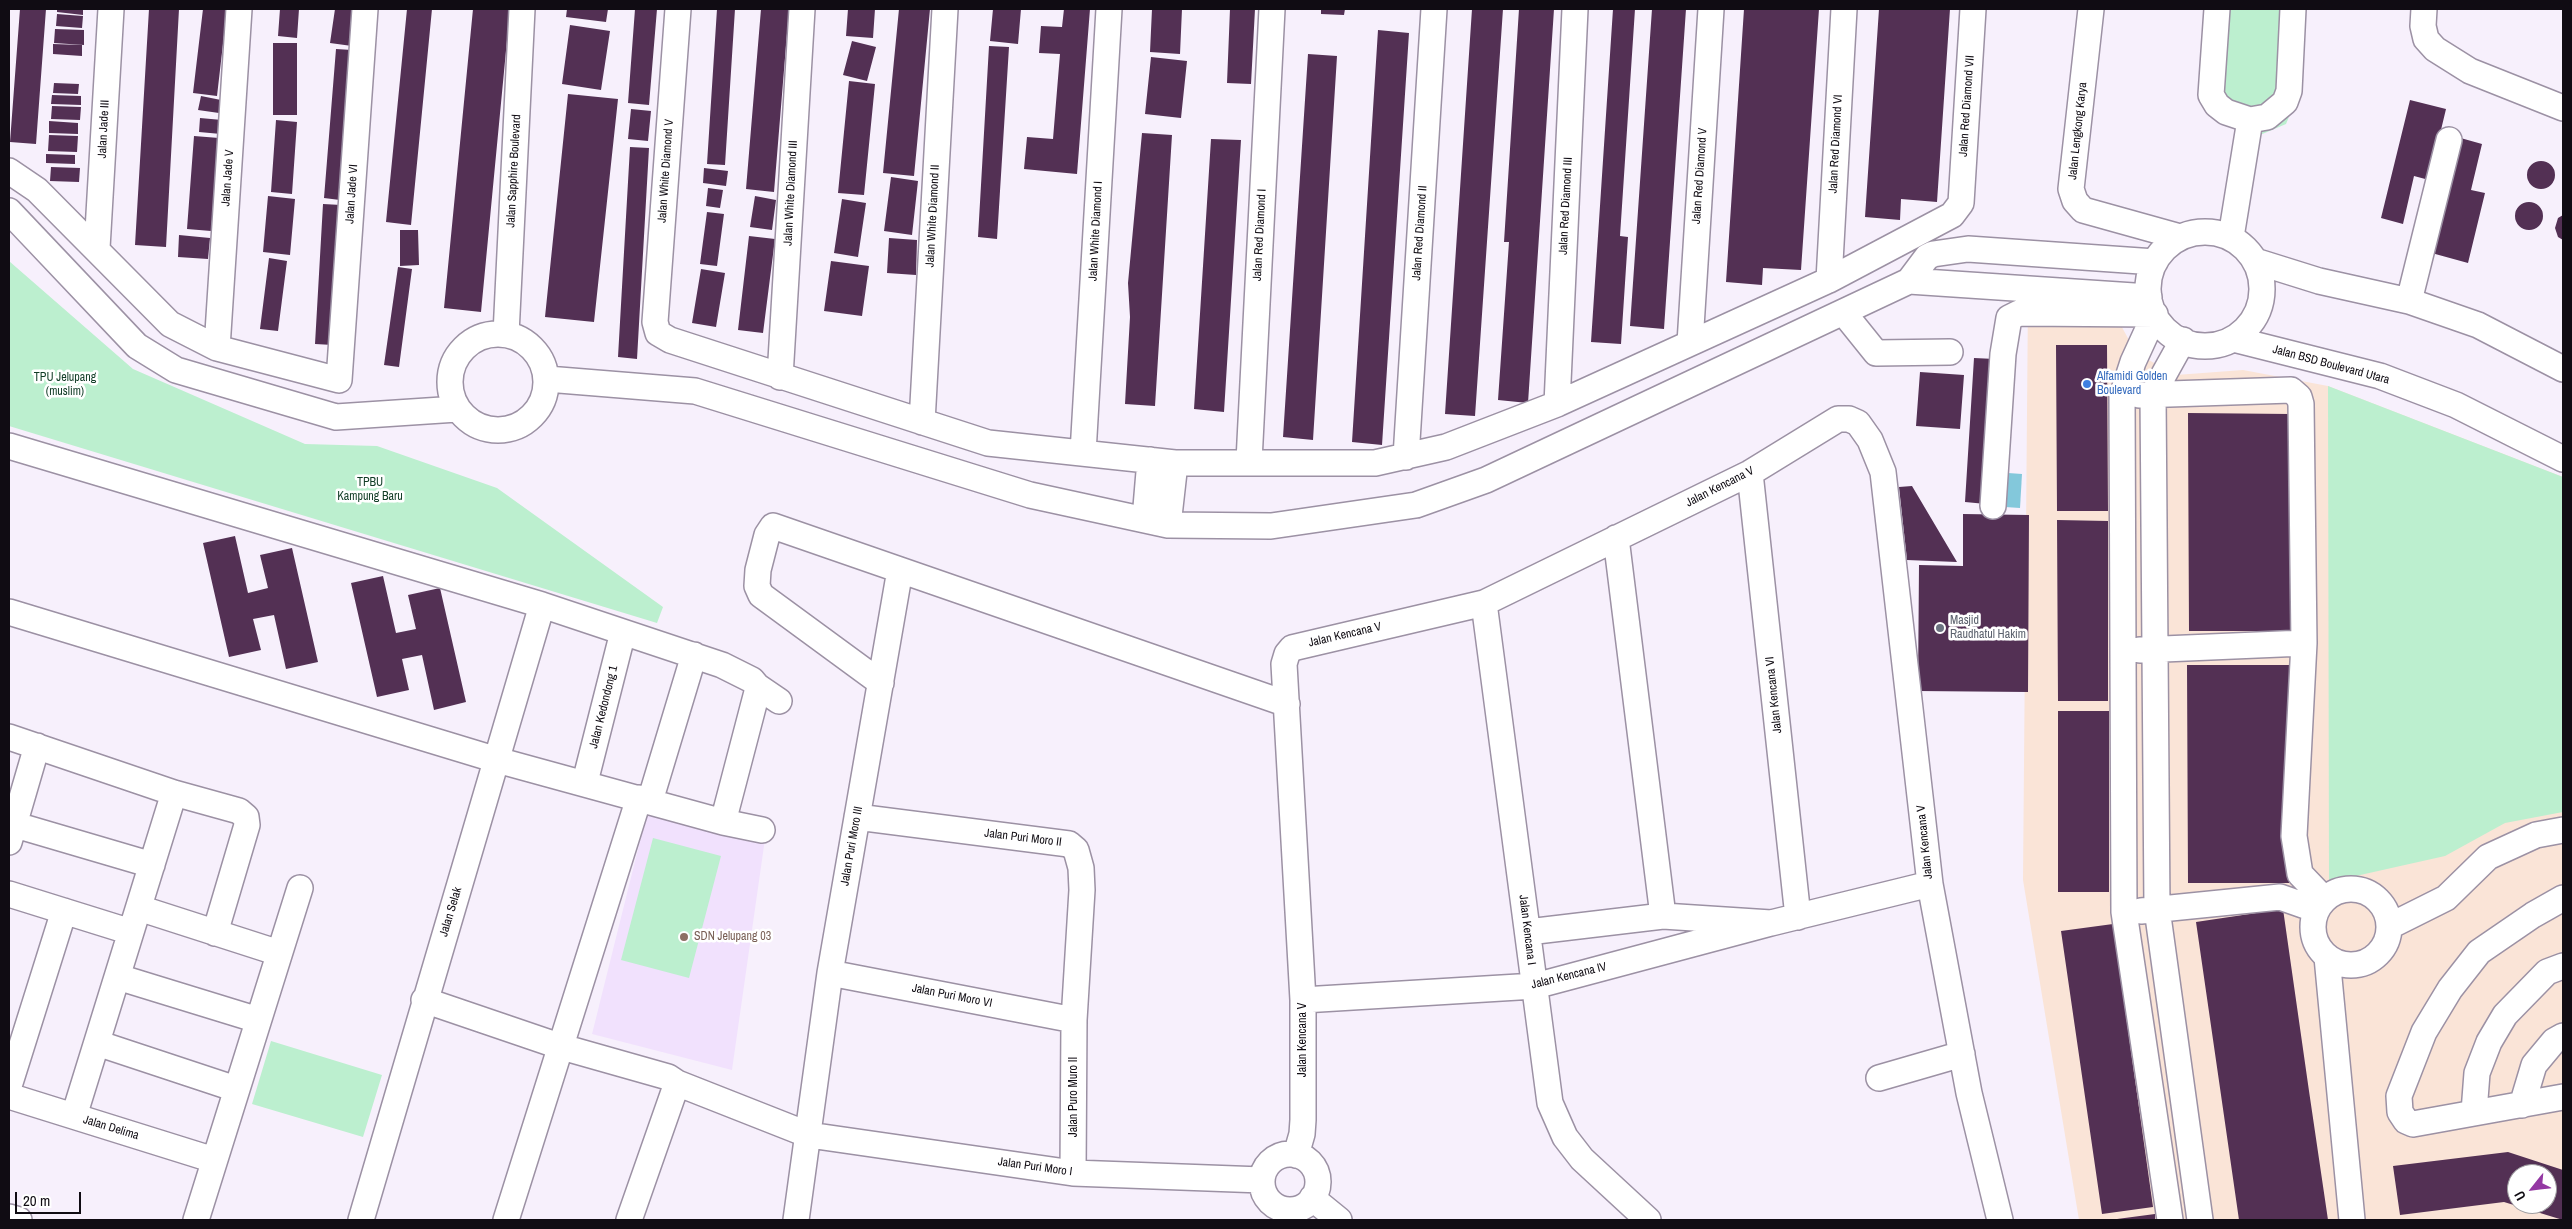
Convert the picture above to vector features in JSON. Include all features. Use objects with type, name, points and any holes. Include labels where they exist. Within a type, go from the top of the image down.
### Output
[{"type":"street","name":"Jalan Jade III","points":[[97,248],[111,9]]},
{"type":"street","name":"Jalan Jade V","points":[[216,348],[239,9]]},
{"type":"street","name":"Jalan Jade VI","points":[[216,348],[339,380],[365,9]]},
{"type":"street","name":"Jalan Sapphire Boulevard","points":[[506,334],[522,9]]},
{"type":"street","name":"Jalan White Diamond V","points":[[678,9],[655,322],[658,333],[670,340],[780,377]]},
{"type":"street","name":"Jalan White Diamond III","points":[[780,377],[802,9]]},
{"type":"street","name":"Jalan White Diamond II","points":[[922,422],[945,9]]},
{"type":"street","name":"Jalan White Diamond I","points":[[1083,453],[1109,9]]},
{"type":"street","name":"Jalan Red Diamond I","points":[[1249,461],[1272,9]]},
{"type":"street","name":"Jalan Red Diamond II","points":[[1406,458],[1434,9]]},
{"type":"street","name":"Jalan Red Diamond III","points":[[1557,404],[1575,9]]},
{"type":"street","name":"Jalan Red Diamond V","points":[[1690,343],[1711,9]]},
{"type":"street","name":"Jalan Red Diamond VI","points":[[1829,280],[1844,9]]},
{"type":"street","name":"Jalan Red Diamond VII","points":[[1829,280],[1952,214],[1961,203],[1973,9]]},
{"type":"street","name":"Jalan Lengkong Karya","points":[[2091,9],[2071,189],[2075,201],[2083,210],[2180,237]]},
{"type":"street","points":[[2217,9],[2211,95],[2217,105],[2226,112],[2250,120],[2267,117],[2285,102],[2289,91],[2293,9]]},
{"type":"street","points":[[2424,9],[2423,26],[2426,39],[2435,49],[2470,71],[2563,108]]},
{"type":"street","points":[[2231,237],[2250,120]]},
{"type":"street","points":[[2409,301],[2449,140]]},
{"type":"street","points":[[9,171],[38,190],[170,324],[216,348]]},
{"type":"street","points":[[9,211],[138,346],[176,370],[336,417],[457,409]]},
{"type":"street","points":[[2197,232],[2214,232],[2231,237],[2245,248],[2255,262],[2261,278],[2262,296],[2257,314],[2247,328],[2233,339],[2219,344],[2204,346],[2183,340],[2163,327],[2152,306],[2149,279],[2155,262],[2166,247],[2180,237],[2197,232]]},
{"type":"street","points":[[547,378],[695,391],[1030,495],[1168,525],[1271,526],[1416,505],[1486,480],[1909,281],[1927,258],[1933,254],[1964,249],[2155,262]]},
{"type":"street","points":[[2027,289],[2031,253]]},
{"type":"street","points":[[2255,262],[2319,281],[2409,301],[2478,325],[2563,369]]},
{"type":"street","points":[[780,377],[988,443],[1175,463],[1249,461],[1375,463],[1406,458],[1446,447],[1557,404],[1829,280]]},
{"type":"street","points":[[1909,281],[2027,289],[2152,306]]},
{"type":"street","points":[[2152,306],[2122,396],[2124,912],[2170,1220]]},
{"type":"street","points":[[1993,506],[2003,354],[2010,318],[2019,313],[2152,306]]},
{"type":"street","points":[[1843,312],[1876,353],[1950,352]]},
{"type":"street","points":[[490,334],[506,334],[521,339],[534,349],[543,363],[547,378],[545,394],[538,409],[528,421],[514,428],[498,431],[482,428],[468,421],[457,409],[450,386],[453,362],[462,349],[474,339],[490,334]]},
{"type":"street","name":"Jalan BSD Boulevard Utara","points":[[2233,339],[2380,376],[2456,405],[2563,459]]},
{"type":"street","points":[[2183,340],[2153,394],[2157,909],[2200,1220]]},
{"type":"street","points":[[2122,396],[2291,390],[2299,397],[2301,404],[2304,643],[2294,836],[2300,874],[2320,904]]},
{"type":"street","name":"Jalan Kencana V","points":[[1301,1149],[1303,1000],[1284,664],[1287,654],[1292,648],[1484,603],[1750,473],[1838,419],[1849,419],[1858,423],[1870,440],[1883,472],[1930,884],[1962,1054],[2000,1220]]},
{"type":"street","points":[[9,446],[542,605],[694,655],[722,665],[779,701]]},
{"type":"street","points":[[1145,519],[1150,460]]},
{"type":"street","points":[[1168,525],[1175,463]]},
{"type":"street","name":"Jalan Kencana VI","points":[[1750,473],[1798,917]]},
{"type":"street","points":[[881,683],[761,595],[758,586],[758,570],[767,535],[773,526],[1287,704]]},
{"type":"street","points":[[1616,538],[1663,916]]},
{"type":"street","name":"Jalan Puri Moro III","points":[[810,1129],[830,972],[900,570]]},
{"type":"street","name":"Jalan Kencana I","points":[[1484,603],[1550,1103],[1565,1137],[1582,1159],[1648,1220]]},
{"type":"street","name":"Jalan Selak","points":[[361,1220],[424,1000],[542,605]]},
{"type":"street","points":[[9,612],[497,760],[584,782],[723,822],[762,830]]},
{"type":"street","name":"Jalan Kedondong 1","points":[[584,782],[623,632]]},
{"type":"street","points":[[2123,649],[2155,650],[2304,643]]},
{"type":"street","points":[[506,1220],[644,800],[694,655]]},
{"type":"street","points":[[723,822],[757,686]]},
{"type":"street","points":[[9,737],[174,792],[239,811],[246,817],[248,825],[215,932]]},
{"type":"street","points":[[37,746],[11,830],[152,865]]},
{"type":"street","points":[[74,1116],[174,792]]},
{"type":"street","name":"Jalan Puri Moro II","points":[[858,817],[1069,844],[1076,850],[1081,868],[1082,890],[1074,1020]]},
{"type":"street","points":[[2390,926],[2446,898],[2488,857],[2536,835],[2563,830]]},
{"type":"street","name":"Jalan Kencana IV","points":[[1303,1000],[1535,986],[1771,923],[1930,884]]},
{"type":"street","points":[[196,1220],[300,888]]},
{"type":"street","points":[[2347,888],[2360,889],[2372,894],[2381,902],[2388,913],[2390,926],[2388,938],[2383,949],[2374,958],[2363,964],[2351,966],[2338,963],[2328,957],[2319,947],[2314,935],[2313,922],[2320,904],[2335,892],[2347,888]]},
{"type":"street","points":[[9,894],[131,932]]},
{"type":"street","points":[[2124,912],[2284,897],[2320,904]]},
{"type":"street","points":[[2563,898],[2479,952],[2450,989],[2424,1032],[2399,1096],[2400,1112],[2406,1121],[2413,1124],[2563,1097]]},
{"type":"street","points":[[139,908],[280,953]]},
{"type":"street","points":[[9,1086],[64,911]]},
{"type":"street","name":"Jalan Kencana IV","points":[[1528,932],[1663,916],[1771,923]]},
{"type":"street","points":[[2328,957],[2352,1220]]},
{"type":"street","points":[[2474,1112],[2477,1073],[2493,1035],[2505,1015],[2547,972],[2563,966]]},
{"type":"street","name":"Jalan Puri Moro VI","points":[[830,972],[1074,1020]]},
{"type":"street","points":[[118,977],[258,1020]]},
{"type":"street","points":[[424,1000],[562,1047],[668,1077],[677,1083],[810,1129],[796,1220]]},
{"type":"street","name":"Jalan Puro Muro II","points":[[1073,1173],[1074,1020]]},
{"type":"street","points":[[2522,1105],[2534,1065],[2554,1042],[2563,1036]]},
{"type":"street","points":[[97,1043],[236,1089]]},
{"type":"street","points":[[1879,1078],[1962,1054]]},
{"type":"street","points":[[628,1220],[677,1083]]},
{"type":"street","name":"Jalan Delima","points":[[9,1096],[214,1160]]},
{"type":"street","name":"Jalan Puri Moro I","points":[[810,1129],[1073,1173],[1262,1180]]},
{"type":"street","points":[[1307,1209],[1318,1185],[1316,1172],[1301,1149],[1284,1154],[1273,1160],[1265,1168],[1262,1180],[1268,1213],[1307,1209],[1339,1220]]},
{"type":"shaded area","points":[[2028,295],[2111,307],[2136,353],[2176,375],[2243,370],[2328,386],[2563,477],[2563,1220],[2079,1220],[2023,880]]},
{"type":"shaded area","name":"SDN Jelupang 03","points":[[648,809],[765,839],[732,1070],[592,1034]]},
{"type":"green space","points":[[2207,9],[2305,9],[2302,85],[2286,124],[2260,135],[2202,94]]},
{"type":"green space","name":"TPBU Kampung Baru","points":[[9,261],[133,369],[305,444],[377,446],[497,488],[663,607],[657,623],[9,426]]},
{"type":"green space","points":[[2328,386],[2563,477],[2563,812],[2505,823],[2445,856],[2329,882]]},
{"type":"green space","points":[[653,838],[721,856],[689,978],[621,960]]},
{"type":"green space","points":[[271,1041],[382,1075],[363,1137],[252,1104]]},
{"type":"water","points":[[2008,473],[2022,474],[2020,508],[2005,507]]},
{"type":"building","points":[[20,9],[46,9],[36,144],[10,142]]},
{"type":"building","points":[[57,9],[83,9],[83,15],[57,12]]},
{"type":"building","points":[[149,9],[179,9],[166,247],[135,245]]},
{"type":"building","points":[[203,9],[227,9],[217,96],[193,93]]},
{"type":"building","points":[[280,9],[299,9],[297,38],[278,36]]},
{"type":"building","points":[[335,9],[357,9],[352,46],[330,43]]},
{"type":"building","points":[[407,9],[432,9],[411,225],[386,222]]},
{"type":"building","points":[[473,9],[510,9],[481,312],[444,308]]},
{"type":"building","points":[[567,9],[608,9],[606,22],[566,17]]},
{"type":"building","points":[[635,9],[657,9],[649,105],[628,103]]},
{"type":"building","points":[[717,9],[735,9],[725,165],[707,164]]},
{"type":"building","points":[[761,9],[789,9],[774,192],[746,189]]},
{"type":"building","points":[[848,9],[875,9],[873,38],[846,36]]},
{"type":"building","points":[[899,9],[930,9],[914,176],[883,173]]},
{"type":"building","points":[[993,9],[1021,9],[1018,44],[990,41]]},
{"type":"building","points":[[1064,9],[1090,9],[1077,174],[1024,169],[1027,137],[1053,139],[1060,54],[1039,53],[1041,26],[1062,27]]},
{"type":"building","points":[[1152,9],[1182,9],[1180,54],[1150,52]]},
{"type":"building","points":[[1230,9],[1255,9],[1251,84],[1227,83]]},
{"type":"building","points":[[1321,9],[1345,9],[1344,15],[1321,14]]},
{"type":"building","points":[[1472,9],[1503,9],[1475,416],[1445,414]]},
{"type":"building","points":[[1519,9],[1554,9],[1528,403],[1498,400],[1509,242],[1504,242]]},
{"type":"building","points":[[1613,9],[1635,9],[1620,236],[1628,237],[1621,344],[1591,342]]},
{"type":"building","points":[[1652,9],[1686,9],[1664,329],[1630,326]]},
{"type":"building","points":[[1744,9],[1819,9],[1801,270],[1763,268],[1762,285],[1726,282]]},
{"type":"building","points":[[1879,9],[1950,9],[1937,202],[1901,199],[1900,220],[1865,217]]},
{"type":"building","points":[[57,14],[83,16],[82,28],[56,26]]},
{"type":"building","points":[[570,25],[610,31],[601,90],[562,84]]},
{"type":"building","points":[[55,29],[84,30],[84,45],[54,43]]},
{"type":"building","points":[[1378,30],[1409,33],[1382,445],[1352,442]]},
{"type":"building","points":[[852,41],[876,47],[867,81],[843,75]]},
{"type":"building","points":[[273,43],[297,43],[297,115],[273,115]]},
{"type":"building","points":[[53,44],[82,45],[82,56],[53,54]]},
{"type":"building","points":[[989,46],[1009,47],[997,239],[978,237]]},
{"type":"building","points":[[336,49],[352,50],[340,200],[324,198]]},
{"type":"building","points":[[1308,54],[1337,56],[1313,440],[1283,437]]},
{"type":"building","points":[[1151,57],[1187,61],[1181,118],[1145,114]]},
{"type":"building","points":[[849,81],[875,84],[864,195],[838,193]]},
{"type":"building","points":[[54,83],[79,84],[78,94],[53,93]]},
{"type":"building","points":[[568,94],[618,99],[594,322],[545,317]]},
{"type":"building","points":[[52,95],[81,96],[81,105],[51,104]]},
{"type":"building","points":[[201,96],[221,100],[219,113],[198,110]]},
{"type":"building","points":[[2410,100],[2446,109],[2429,180],[2414,176],[2403,224],[2381,218]]},
{"type":"building","points":[[52,106],[81,107],[80,120],[51,119]]},
{"type":"building","points":[[631,109],[651,111],[648,141],[628,139]]},
{"type":"building","points":[[200,118],[222,120],[221,134],[199,132]]},
{"type":"building","points":[[276,120],[297,122],[292,194],[271,192]]},
{"type":"building","points":[[49,121],[78,123],[78,134],[49,133]]},
{"type":"building","points":[[1142,133],[1172,135],[1155,406],[1125,404],[1130,317],[1128,283]]},
{"type":"building","points":[[49,135],[78,136],[77,152],[48,151]]},
{"type":"building","points":[[194,136],[219,138],[211,231],[187,229]]},
{"type":"building","points":[[2457,137],[2482,144],[2471,190],[2485,193],[2468,263],[2428,252]]},
{"type":"building","points":[[1211,139],[1241,140],[1224,412],[1194,409]]},
{"type":"building","points":[[630,147],[649,148],[637,359],[618,357]]},
{"type":"building","points":[[46,154],[75,155],[75,164],[46,163]]},
{"type":"building","points":[[2541,161],[2551,165],[2555,175],[2551,185],[2541,189],[2531,185],[2527,175],[2531,165]]},
{"type":"building","points":[[51,167],[80,168],[79,182],[50,181]]},
{"type":"building","points":[[704,168],[728,171],[726,186],[703,183]]},
{"type":"building","points":[[891,177],[918,181],[912,235],[884,231]]},
{"type":"building","points":[[708,188],[723,190],[720,208],[706,206]]},
{"type":"building","points":[[268,196],[295,199],[290,255],[263,252]]},
{"type":"building","points":[[755,196],[776,200],[772,230],[750,227]]},
{"type":"building","points":[[842,199],[866,203],[858,257],[834,253]]},
{"type":"building","points":[[2529,202],[2539,206],[2543,216],[2539,226],[2529,230],[2519,226],[2515,216],[2519,206]]},
{"type":"building","points":[[323,204],[341,205],[333,345],[315,344]]},
{"type":"building","points":[[707,212],[724,214],[717,266],[700,264]]},
{"type":"building","points":[[2563,215],[2563,240],[2558,237],[2555,228],[2558,218]]},
{"type":"building","points":[[400,230],[418,230],[419,265],[400,266]]},
{"type":"building","points":[[179,235],[210,238],[208,259],[178,257]]},
{"type":"building","points":[[749,236],[775,239],[763,333],[738,330]]},
{"type":"building","points":[[889,238],[917,240],[916,275],[887,273]]},
{"type":"building","points":[[269,258],[287,261],[278,331],[260,329]]},
{"type":"building","points":[[831,261],[869,266],[862,316],[824,311]]},
{"type":"building","points":[[398,267],[412,269],[399,367],[384,365]]},
{"type":"building","points":[[701,269],[725,273],[716,327],[692,323]]},
{"type":"building","points":[[2056,345],[2107,345],[2108,511],[2057,511]]},
{"type":"building","points":[[1974,358],[1995,359],[1986,504],[1965,502]]},
{"type":"building","points":[[1920,372],[1964,375],[1960,429],[1916,426]]},
{"type":"building","points":[[2188,413],[2290,414],[2290,631],[2189,631]]},
{"type":"building","points":[[1912,486],[1957,562],[1907,560],[1899,487]]},
{"type":"building","points":[[1963,514],[2029,515],[2028,692],[1918,691],[1919,565],[1963,566]]},
{"type":"building","points":[[2057,520],[2108,521],[2108,701],[2058,701]]},
{"type":"building","points":[[235,536],[248,593],[268,588],[260,555],[292,548],[318,662],[286,669],[274,615],[253,619],[261,650],[229,657],[203,543]]},
{"type":"building","points":[[383,576],[396,633],[416,629],[408,595],[440,588],[466,702],[434,710],[422,655],[402,659],[409,690],[377,697],[351,583]]},
{"type":"building","points":[[2187,665],[2289,665],[2289,883],[2188,883]]},
{"type":"building","points":[[2058,711],[2109,711],[2109,892],[2058,892]]},
{"type":"building","points":[[2283,909],[2328,1220],[2239,1220],[2196,922]]},
{"type":"building","points":[[2113,924],[2153,1207],[2102,1214],[2061,931]]},
{"type":"building","points":[[2508,1152],[2545,1164],[2507,1164],[2507,1203],[2400,1215],[2393,1166]]},
{"type":"building","points":[[2557,1168],[2563,1170],[2563,1220],[2543,1214],[2557,1214]]},
{"type":"building","points":[[2155,1214],[2155,1220],[2117,1220],[2117,1219]]},
{"type":"place","name":"Alfamidi Golden Boulevard","points":[[2087,384]]},
{"type":"place","name":"Masjid Raudhatul Hakim","points":[[1940,628]]},
{"type":"place","name":"SDN Jelupang 03","points":[[684,937]]},
{"type":"park label","name":"TPU Jelupang (muslim)","points":[[65,385]]}]
